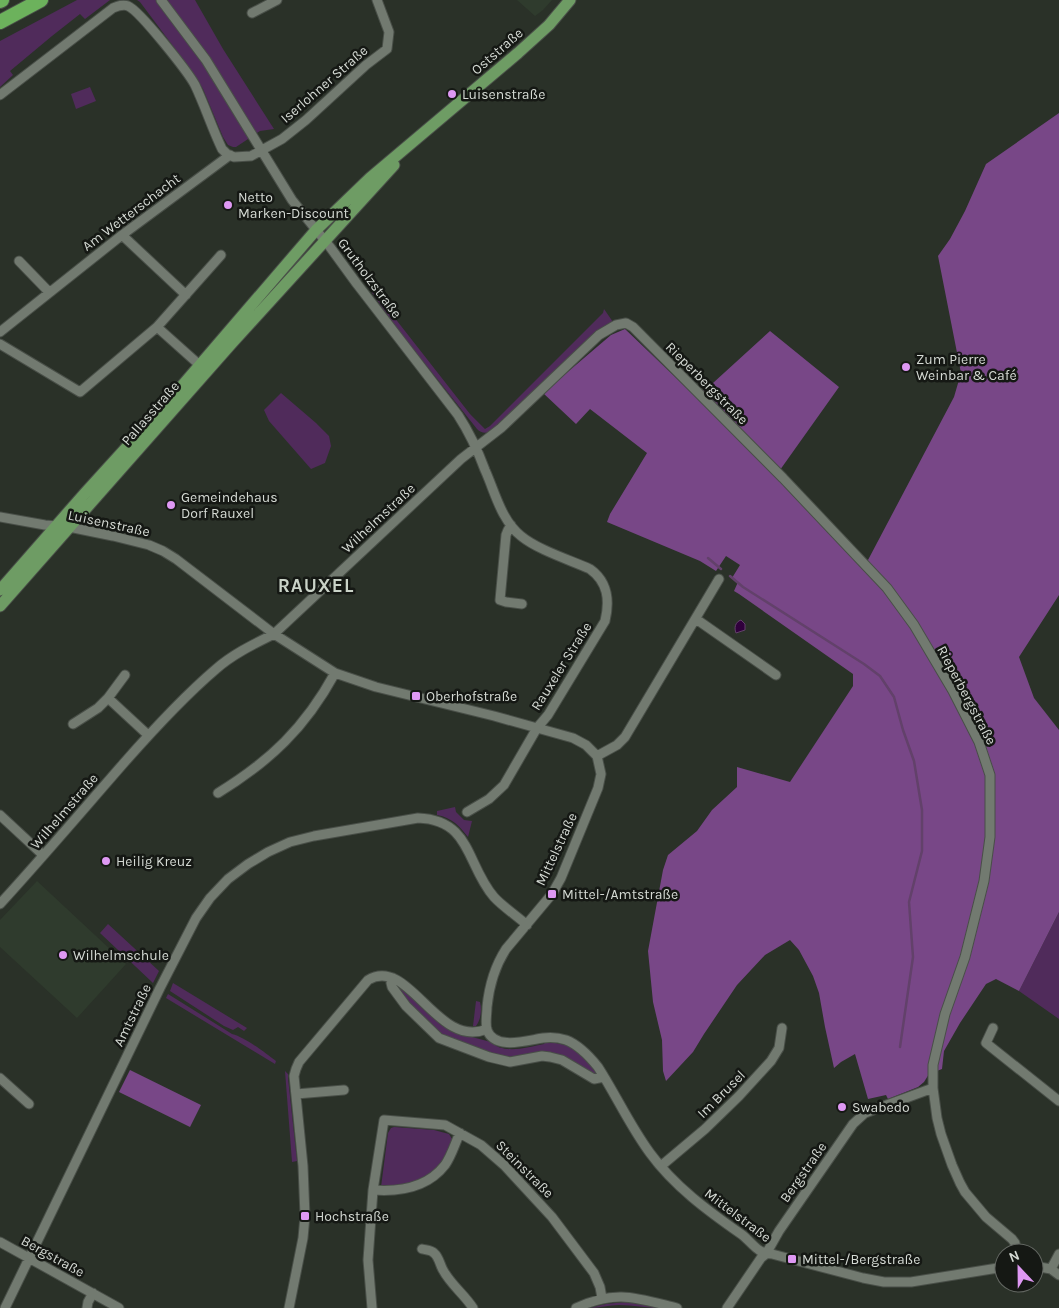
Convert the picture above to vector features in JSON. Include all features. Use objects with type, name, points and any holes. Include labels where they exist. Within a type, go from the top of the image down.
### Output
[{"type":"highway","points":[[0,22],[41,0]]},
{"type":"main road","name":"Oststraße","points":[[316,230],[370,178],[524,47],[548,25],[570,0]]},
{"type":"main road","name":"Oststraße","points":[[325,241],[416,140]]},
{"type":"main road","name":"Pallasstraße","points":[[0,606],[203,368],[316,230]]},
{"type":"main road","name":"Pallasstraße","points":[[0,590],[85,493],[325,241]]},
{"type":"street","name":"Grutholzstraße","points":[[161,0],[206,60],[292,200],[458,415],[475,447]]},
{"type":"street","points":[[252,13],[278,0]]},
{"type":"street","name":"Iserlohner Straße","points":[[230,155],[234,157],[251,156],[282,139],[306,120],[366,65],[387,49],[389,32],[377,0]]},
{"type":"street","points":[[0,95],[113,8],[129,6],[142,17],[194,84],[222,149],[230,155]]},
{"type":"street","name":"Am Wetterschacht","points":[[0,332],[122,235],[230,155]]},
{"type":"street","points":[[122,235],[186,295]]},
{"type":"street","points":[[0,344],[80,392],[157,327],[221,255]]},
{"type":"street","points":[[19,261],[50,292]]},
{"type":"street","name":"Wilhelmstraße","points":[[0,904],[171,710],[217,668],[274,634],[461,459],[501,428],[599,335],[616,325],[626,323]]},
{"type":"street","name":"Rieperbergstraße","points":[[626,323],[633,327],[778,473],[887,588],[914,625],[953,691],[979,742],[990,775],[990,837],[984,881],[966,957],[945,1014],[933,1065],[933,1088],[941,1134],[960,1183],[986,1217],[1015,1243]]},
{"type":"street","points":[[157,327],[203,368]]},
{"type":"street","name":"Rauxeler Straße","points":[[467,812],[489,799],[504,785],[605,621],[609,606],[605,590],[598,575],[590,569],[532,543],[520,536],[511,526],[504,516],[475,447]]},
{"type":"street","name":"Luisenstraße","points":[[0,517],[56,527],[69,527],[149,545],[176,559],[274,634]]},
{"type":"street","points":[[511,526],[506,535],[500,600],[522,604]]},
{"type":"street","points":[[274,634],[335,673],[376,687],[573,738],[586,745],[596,756],[617,745],[625,738],[719,579]]},
{"type":"street","points":[[696,619],[776,675]]},
{"type":"street","points":[[218,793],[276,752],[306,719],[335,673]]},
{"type":"street","points":[[73,724],[98,708],[126,675]]},
{"type":"street","points":[[108,698],[148,735]]},
{"type":"street","name":"Mittelstraße","points":[[596,756],[601,774],[598,788],[561,878],[552,894],[506,949],[498,964],[489,992],[486,1020],[487,1029],[490,1034],[500,1041],[510,1043],[546,1038],[566,1040],[578,1047],[591,1059],[604,1077],[642,1142],[661,1166],[710,1213],[746,1238],[755,1248],[766,1254],[884,1282],[912,1282],[994,1269]]},
{"type":"street","points":[[0,815],[43,855]]},
{"type":"street","name":"Amtstraße","points":[[5,1308],[160,988],[196,918],[210,898],[228,879],[248,864],[290,842],[314,836],[418,818],[432,818],[457,832],[494,898],[527,925]]},
{"type":"street","points":[[289,1308],[303,1238],[304,1221],[303,1166],[294,1076],[299,1062],[368,980],[379,976],[392,978],[404,984],[437,1017],[451,1025],[474,1032],[481,1032],[487,1029]]},
{"type":"street","points":[[392,978],[392,987],[406,1006],[439,1038],[490,1057],[510,1062],[550,1056],[562,1060],[594,1079],[604,1077]]},
{"type":"street","name":"Im Brusel","points":[[661,1166],[705,1129],[771,1061],[779,1048],[782,1028]]},
{"type":"street","points":[[992,1028],[986,1043],[1059,1101]]},
{"type":"street","points":[[0,1078],[29,1104]]},
{"type":"street","name":"Bergstraße","points":[[727,1308],[761,1258],[766,1254],[779,1230],[859,1117],[865,1113],[933,1088]]},
{"type":"street","points":[[296,1094],[344,1090]]},
{"type":"street","name":"Steinstraße","points":[[373,1190],[384,1120],[444,1125],[460,1132],[482,1145],[504,1165],[552,1217],[594,1273],[602,1298]]},
{"type":"street","points":[[372,1308],[368,1260],[373,1190],[399,1190],[423,1183],[431,1178],[445,1164],[460,1132]]},
{"type":"street","name":"Bergstraße","points":[[0,1242],[119,1308]]},
{"type":"street","points":[[422,1248],[433,1251],[442,1269],[473,1308]]},
{"type":"street","points":[[1051,1269],[1059,1254]]},
{"type":"street","points":[[1044,1268],[1051,1269],[1059,1275]]},
{"type":"street","name":"Bergstraße","points":[[86,1308],[93,1294]]},
{"type":"street","points":[[576,1308],[602,1298],[622,1296],[634,1297],[677,1308]]},
{"type":"shaded area","points":[[77,0],[110,0],[85,19],[80,14],[52,36],[10,71],[13,75],[0,87],[0,41]]},
{"type":"shaded area","points":[[137,0],[195,0],[223,49],[274,129],[260,131],[236,147],[228,145],[203,89],[191,70]]},
{"type":"shaded area","points":[[517,0],[552,0],[535,16]]},
{"type":"shaded area","points":[[90,87],[96,101],[76,109],[71,94]]},
{"type":"shaded area","points":[[1059,113],[1059,595],[1019,657],[1034,698],[1059,730],[1059,912],[1019,991],[996,979],[986,984],[944,1051],[942,1069],[929,1074],[918,1087],[888,1099],[886,1095],[868,1099],[855,1054],[834,1068],[819,993],[813,976],[799,950],[790,940],[765,955],[737,985],[693,1052],[666,1081],[663,1071],[662,1040],[653,1002],[648,951],[663,870],[668,855],[697,831],[712,810],[737,787],[737,767],[790,782],[853,686],[853,674],[734,591],[738,582],[732,578],[740,565],[726,556],[716,571],[700,561],[607,522],[647,453],[590,409],[576,424],[543,393],[611,335],[625,329],[695,396],[713,383],[770,331],[839,387],[775,477],[786,485],[863,565],[868,560],[954,397],[961,373],[938,256],[950,239],[965,211],[986,164]]},
{"type":"shaded area","points":[[369,282],[470,414],[485,429],[603,313],[604,309],[613,322],[595,334],[491,431],[483,433],[477,429],[395,326],[366,284]]},
{"type":"shaded area","points":[[281,393],[329,436],[331,446],[325,463],[311,469],[269,421],[264,410]]},
{"type":"shaded area","points":[[741,620],[745,624],[745,630],[736,633],[737,622]]},
{"type":"shaded area","points":[[455,807],[456,812],[464,820],[472,821],[468,837],[451,820],[437,815],[437,811]]},
{"type":"shaded area","name":"Wilhelmschule","points":[[37,881],[126,964],[77,1018],[0,947],[0,920]]},
{"type":"shaded area","points":[[1059,912],[1059,1019],[1019,991]]},
{"type":"shaded area","points":[[108,924],[159,971],[153,983],[100,933]]},
{"type":"shaded area","points":[[173,983],[247,1028],[244,1031],[238,1027],[233,1030],[224,1026],[170,991]]},
{"type":"shaded area","points":[[395,983],[405,990],[441,1025],[509,1049],[544,1044],[546,1041],[570,1046],[588,1061],[597,1073],[594,1076],[560,1056],[512,1059],[493,1055],[440,1034],[404,997]]},
{"type":"shaded area","points":[[168,994],[232,1034],[243,1038],[276,1061],[275,1064],[166,998]]},
{"type":"shaded area","points":[[476,1001],[480,1002],[481,1014],[476,1026],[473,1026]]},
{"type":"shaded area","points":[[130,1070],[201,1105],[190,1127],[119,1092]]},
{"type":"shaded area","points":[[285,1071],[288,1074],[297,1161],[292,1162]]},
{"type":"shaded area","points":[[394,1127],[434,1130],[449,1134],[452,1139],[443,1161],[431,1174],[415,1182],[381,1187],[388,1133]]},
{"type":"shaded area","points":[[641,1303],[660,1308],[619,1305],[590,1308],[606,1304]]},
{"type":"waterway","points":[[708,558],[721,569]]},
{"type":"waterway","points":[[730,576],[743,587],[864,664],[880,676],[894,697],[914,761],[922,810],[922,851],[909,902],[913,957],[900,1047]]},
{"type":"place","name":"Luisenstraße","points":[[452,94]]},
{"type":"place","name":"Netto Marken-Discount","points":[[228,205]]},
{"type":"place","name":"Zum Pierre Weinbar & Café","points":[[906,367]]},
{"type":"place","name":"Gemeindehaus Dorf Rauxel","points":[[171,505]]},
{"type":"place","name":"Oberhofstraße","points":[[416,696]]},
{"type":"place","name":"Heilig Kreuz","points":[[106,861]]},
{"type":"place","name":"Mittel-/Amtstraße","points":[[552,894]]},
{"type":"place","name":"Wilhelmschule","points":[[63,955]]},
{"type":"place","name":"Swabedo","points":[[842,1107]]},
{"type":"place","name":"Hochstraße","points":[[305,1216]]},
{"type":"place","name":"Mittel-/Bergstraße","points":[[792,1259]]},
{"type":"district","name":"RAUXEL","points":[[316,585]]}]
